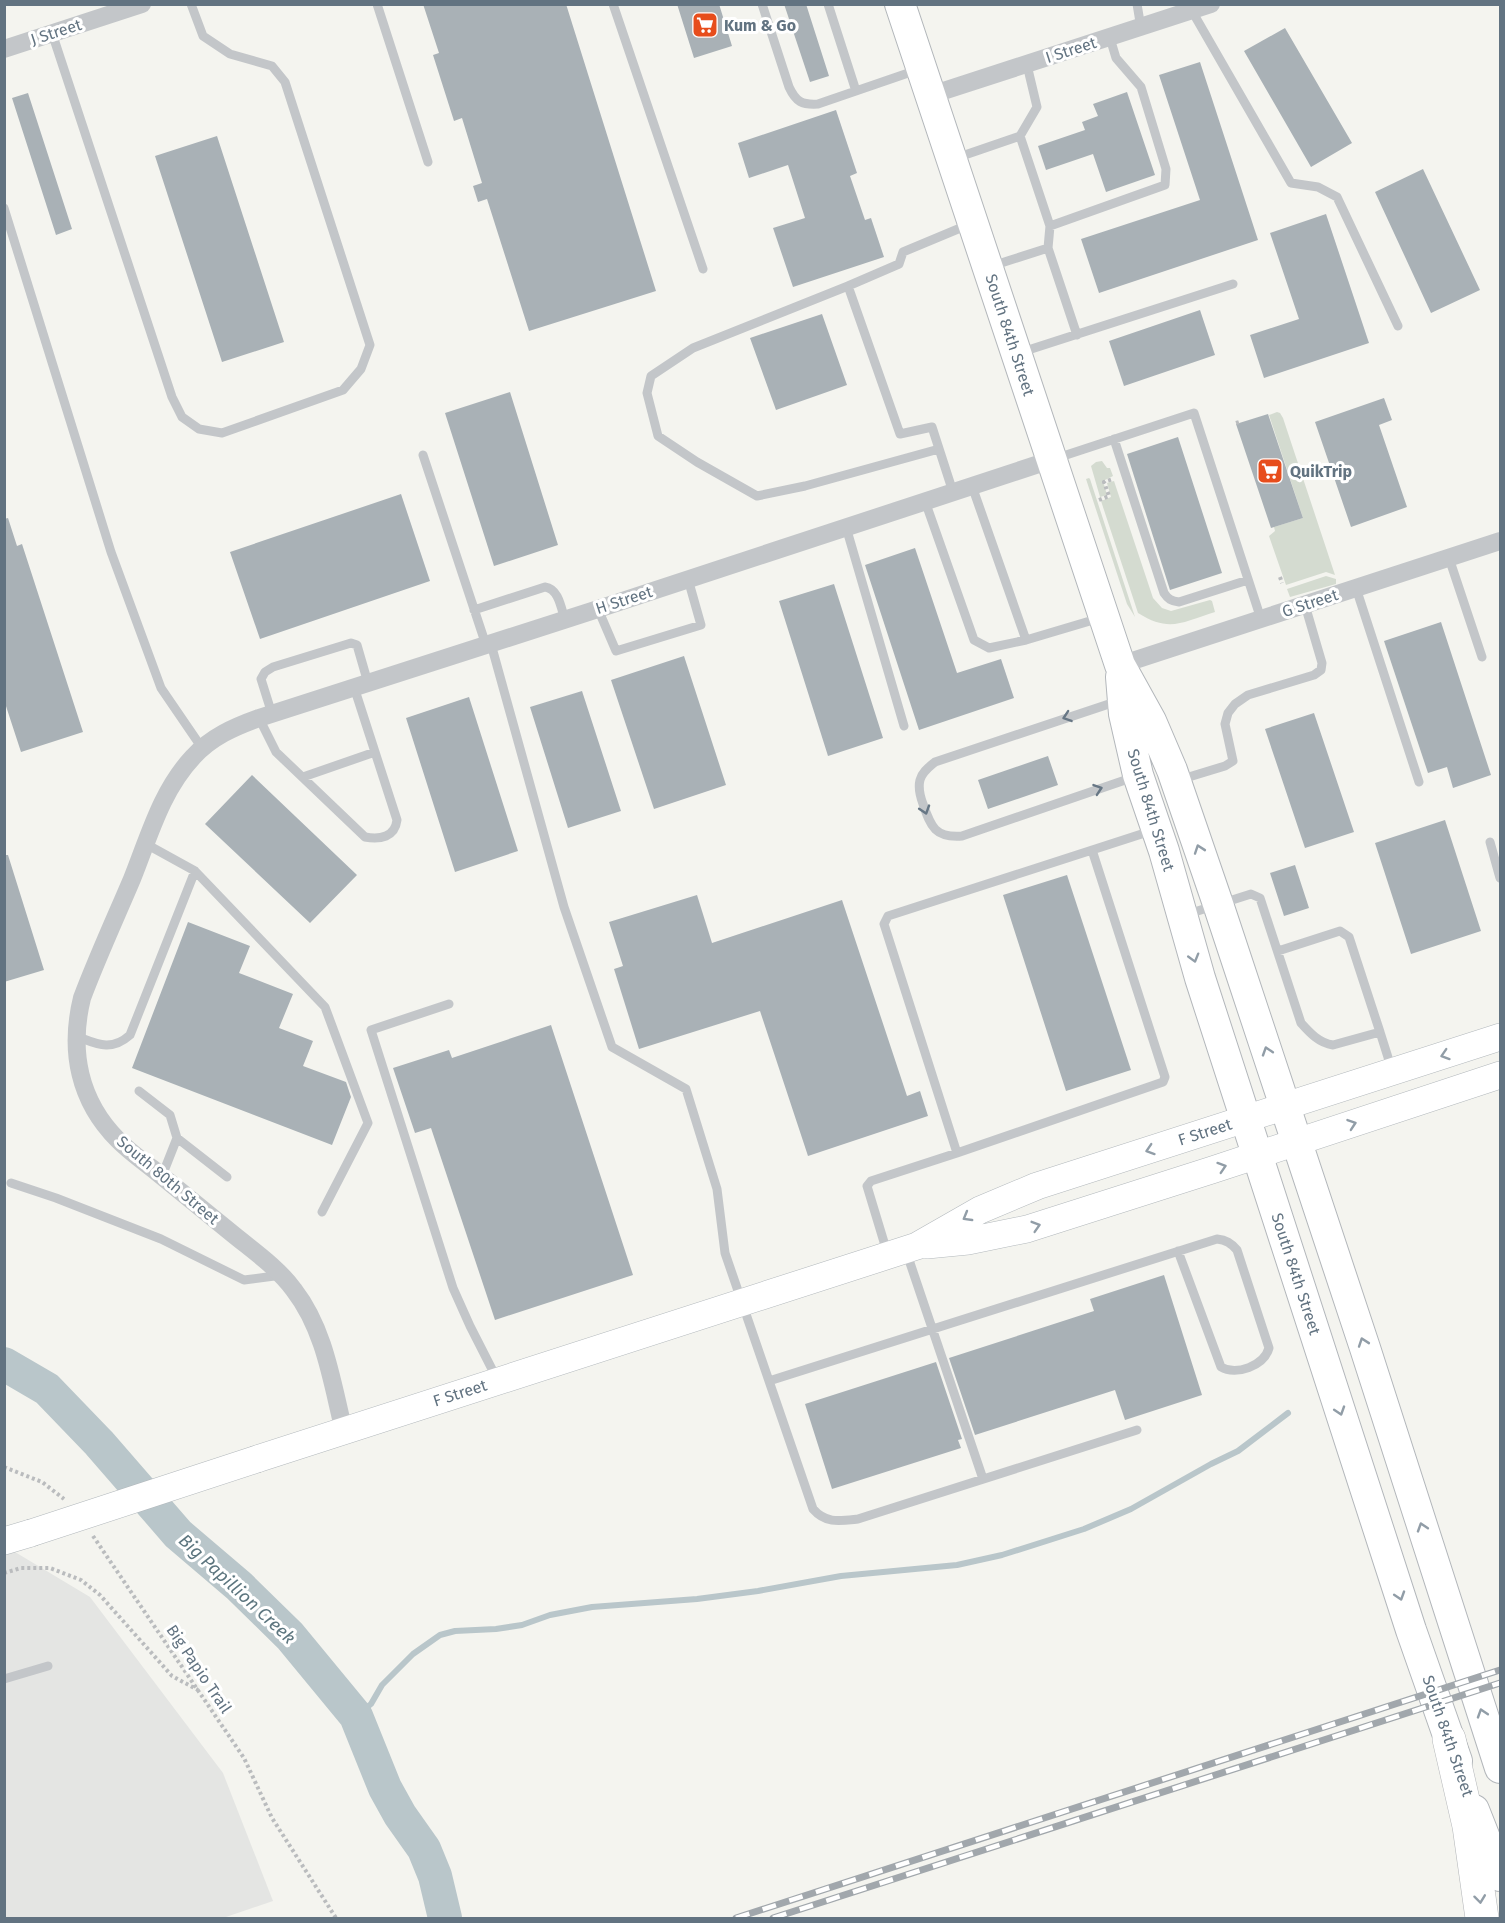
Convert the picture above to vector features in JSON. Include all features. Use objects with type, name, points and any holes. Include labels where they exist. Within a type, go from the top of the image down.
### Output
[{"type":"highway","points":[[1449,1739],[1469,1826],[1482,1918]]},
{"type":"main road","name":"South 84th Street","points":[[900,4],[1120,665],[1151,721],[1176,781],[1218,904],[1365,1348],[1500,1768]]},
{"type":"main road","name":"South 84th Street","points":[[1120,665],[1124,714],[1138,776],[1183,916],[1200,978],[1411,1630],[1500,1876]]},
{"type":"street","name":"J Street","points":[[4,49],[141,4]]},
{"type":"street","name":"I Street","points":[[926,82],[1027,64],[1211,4]]},
{"type":"street","name":"H Street","points":[[202,748],[227,730],[265,716],[1051,460]]},
{"type":"street","name":"G Street","points":[[1120,665],[1500,542]]},
{"type":"street","name":"South 80th Street","points":[[202,748],[183,768],[169,789],[82,998],[77,1016],[76,1036],[80,1077],[93,1109],[119,1142],[282,1275],[295,1291],[310,1315],[321,1340],[344,1431]]},
{"type":"street","name":"F Street","points":[[4,1541],[903,1250],[980,1210],[1037,1186],[1500,1037]]},
{"type":"street","name":"F Street","points":[[903,1250],[968,1241],[1027,1229],[1500,1075]]},
{"type":"lane","points":[[52,33],[172,397],[182,417],[200,429],[222,433],[343,390],[361,369],[370,345],[285,82],[272,66],[230,54],[203,36],[191,4]]},
{"type":"lane","points":[[377,4],[428,162]]},
{"type":"lane","points":[[614,4],[703,269]]},
{"type":"lane","points":[[762,4],[795,100],[804,104],[818,104],[856,91],[926,82]]},
{"type":"lane","points":[[828,4],[856,91]]},
{"type":"lane","points":[[1137,4],[1141,28]]},
{"type":"lane","points":[[1192,11],[1291,183],[1318,186],[1337,197],[1398,326]]},
{"type":"lane","points":[[1050,226],[1165,185],[1166,169],[1141,87],[1116,58],[1110,38]]},
{"type":"lane","points":[[952,160],[1020,136],[1037,107],[1027,64]]},
{"type":"lane","points":[[1020,136],[1050,226],[1048,248],[1077,334]]},
{"type":"lane","points":[[4,208],[122,583],[161,688],[202,748]]},
{"type":"lane","points":[[939,449],[816,483],[757,496],[657,436],[646,393],[651,376],[693,348],[899,264],[903,252],[973,223]]},
{"type":"lane","points":[[988,268],[1048,248]]},
{"type":"lane","points":[[1017,354],[1233,284]]},
{"type":"lane","points":[[848,286],[900,434],[932,427],[952,492]]},
{"type":"lane","points":[[1051,460],[1194,413],[1261,619]]},
{"type":"lane","points":[[1114,439],[1167,598],[1179,602],[1248,580]]},
{"type":"lane","points":[[423,455],[474,610],[488,645],[564,907],[612,1047],[686,1089],[717,1189],[725,1253],[813,1509],[819,1516],[833,1521],[858,1519],[1137,1430]]},
{"type":"lane","points":[[972,486],[1026,640]]},
{"type":"lane","points":[[925,501],[974,640],[990,648],[1104,617]]},
{"type":"lane","points":[[846,527],[904,726]]},
{"type":"lane","points":[[1449,558],[1482,657]]},
{"type":"lane","points":[[598,609],[616,651],[701,625],[688,579]]},
{"type":"lane","points":[[474,610],[551,588],[555,591],[565,620]]},
{"type":"lane","points":[[1356,588],[1419,782]]},
{"type":"lane","points":[[1176,781],[1225,766],[1233,760],[1225,724],[1228,713],[1242,698],[1314,675],[1320,670],[1322,663],[1305,605]]},
{"type":"lane","points":[[351,643],[357,645],[361,685],[375,752],[397,820],[396,827],[388,835],[376,839],[365,837],[276,752],[265,716],[261,679],[265,672],[273,667],[351,643]]},
{"type":"lane","points":[[1123,699],[935,762],[925,770],[920,779],[919,793],[930,824],[943,835],[952,837],[962,836],[1138,776]]},
{"type":"lane","points":[[303,777],[375,752]]},
{"type":"lane","points":[[957,1153],[884,924],[888,916],[1156,829]]},
{"type":"lane","points":[[1490,842],[1500,878]]},
{"type":"lane","points":[[146,844],[195,871],[325,1007],[368,1124],[322,1212]]},
{"type":"lane","points":[[983,1479],[934,1330],[903,1250],[867,1186],[871,1180],[1163,1082],[1165,1077],[1092,850]]},
{"type":"lane","points":[[76,1036],[103,1046],[121,1043],[130,1035],[195,871]]},
{"type":"lane","points":[[1183,916],[1251,894],[1260,898],[1301,1023],[1312,1035],[1333,1045],[1380,1032]]},
{"type":"lane","points":[[1278,951],[1340,931],[1349,937],[1393,1072]]},
{"type":"lane","points":[[449,1004],[371,1030],[453,1288],[498,1381]]},
{"type":"lane","points":[[140,1091],[170,1115],[177,1138],[227,1177]]},
{"type":"lane","points":[[162,1176],[177,1138]]},
{"type":"lane","points":[[11,1183],[57,1198],[161,1239],[244,1280],[282,1275]]},
{"type":"lane","points":[[769,1381],[934,1330],[1178,1251],[1217,1239],[1232,1244],[1237,1250],[1267,1340],[1267,1354],[1259,1363],[1234,1371],[1221,1368],[1178,1251]]},
{"type":"lane","points":[[4,1679],[48,1666]]},
{"type":"path","points":[[1099,500],[1109,496],[1104,482],[1114,479]]},
{"type":"path","points":[[1280,577],[1282,583]]},
{"type":"path","points":[[4,1467],[42,1482],[60,1494],[67,1504]]},
{"type":"path","name":"Big Papio Trail","points":[[90,1532],[105,1550],[244,1758],[272,1818],[336,1918]]},
{"type":"path","points":[[4,1573],[21,1569],[50,1568],[81,1580],[100,1595],[172,1676],[199,1690]]},
{"type":"shaded area","points":[[1277,412],[1283,418],[1335,575],[1326,572],[1286,585],[1269,536],[1275,531],[1274,527],[1303,518],[1269,415]]},
{"type":"shaded area","points":[[1102,461],[1107,468],[1110,468],[1113,476],[1103,481],[1107,495],[1100,497],[1091,466]]},
{"type":"shaded area","points":[[1089,478],[1135,617],[1127,604],[1086,479]]},
{"type":"shaded area","points":[[1114,481],[1153,598],[1162,608],[1171,611],[1210,600],[1215,612],[1176,624],[1159,623],[1138,613],[1101,501],[1111,497],[1107,483]]},
{"type":"shaded area","points":[[1326,576],[1336,579],[1336,584],[1290,597],[1287,589]]},
{"type":"shaded area","points":[[5,1546],[90,1597],[223,1773],[273,1901],[223,1918],[5,1918]]},
{"type":"building","points":[[423,4],[566,4],[656,291],[529,331],[487,199],[478,202],[473,186],[482,183],[462,118],[454,121],[433,55],[439,53]]},
{"type":"building","name":"Kum & Go","points":[[677,4],[719,4],[732,46],[694,58]]},
{"type":"building","name":"Kum & Go","points":[[784,4],[806,4],[829,76],[810,82]]},
{"type":"building","points":[[1285,28],[1352,143],[1311,167],[1244,51]]},
{"type":"building","points":[[1200,62],[1258,240],[1099,293],[1081,239],[1200,200],[1159,75]]},
{"type":"building","points":[[1127,92],[1155,175],[1106,192],[1093,154],[1046,170],[1038,146],[1085,130],[1082,122],[1098,116],[1093,104]]},
{"type":"building","points":[[28,93],[72,229],[56,235],[12,98]]},
{"type":"building","points":[[836,110],[857,173],[850,176],[865,220],[871,218],[884,257],[793,287],[773,228],[805,218],[788,165],[749,178],[738,143]]},
{"type":"building","points":[[217,136],[284,342],[222,362],[155,156]]},
{"type":"building","points":[[1423,169],[1480,290],[1431,313],[1375,192]]},
{"type":"building","points":[[1326,214],[1369,343],[1264,378],[1250,335],[1299,319],[1270,233]]},
{"type":"building","points":[[1200,310],[1215,355],[1124,386],[1109,341]]},
{"type":"building","points":[[822,314],[847,385],[776,410],[750,338]]},
{"type":"building","points":[[510,392],[558,545],[494,566],[445,413]]},
{"type":"building","points":[[1384,398],[1392,420],[1379,425],[1407,507],[1351,527],[1315,422]]},
{"type":"building","name":"QuikTrip","points":[[1268,414],[1303,518],[1271,528],[1236,424]]},
{"type":"building","points":[[1178,437],[1222,573],[1170,590],[1127,454]]},
{"type":"building","points":[[401,494],[430,581],[260,639],[230,552]]},
{"type":"building","points":[[8,518],[17,546],[22,544],[83,732],[21,752],[4,700],[4,519]]},
{"type":"building","points":[[915,548],[957,673],[1001,659],[1014,698],[919,730],[865,565]]},
{"type":"building","points":[[834,584],[883,738],[828,756],[779,601]]},
{"type":"building","points":[[1441,622],[1491,775],[1453,788],[1447,767],[1428,773],[1384,641]]},
{"type":"building","points":[[684,656],[726,785],[654,809],[611,680]]},
{"type":"building","points":[[582,691],[621,811],[568,828],[530,707]]},
{"type":"building","points":[[469,697],[518,851],[455,872],[406,718]]},
{"type":"building","points":[[1314,713],[1354,832],[1305,848],[1265,729]]},
{"type":"building","points":[[1048,756],[1058,785],[988,809],[978,780]]},
{"type":"building","points":[[252,775],[357,875],[310,923],[205,824]]},
{"type":"building","points":[[1445,820],[1481,931],[1411,954],[1375,843]]},
{"type":"building","points":[[4,855],[8,855],[44,970],[4,982]]},
{"type":"building","points":[[1295,865],[1309,908],[1284,916],[1270,873]]},
{"type":"building","points":[[1067,875],[1131,1070],[1066,1091],[1003,895]]},
{"type":"building","points":[[697,895],[712,943],[842,900],[907,1096],[920,1091],[928,1116],[808,1156],[760,1011],[639,1049],[614,969],[623,966],[609,922]]},
{"type":"building","points":[[188,922],[250,946],[239,973],[293,994],[279,1028],[313,1041],[303,1066],[346,1082],[351,1097],[332,1145],[132,1068]]},
{"type":"building","points":[[551,1025],[633,1275],[495,1320],[431,1128],[415,1133],[393,1068],[449,1050],[452,1058]]},
{"type":"building","points":[[1164,1275],[1202,1395],[1125,1420],[1115,1390],[975,1435],[949,1358],[1094,1311],[1090,1299]]},
{"type":"building","points":[[936,1362],[962,1439],[958,1440],[961,1448],[832,1489],[805,1404]]},
{"type":"waterway","name":"Big Papillion Creek","points":[[4,1364],[47,1389],[99,1443],[178,1534],[239,1586],[290,1636],[356,1716],[385,1788],[400,1815],[424,1849],[435,1876],[445,1918]]},
{"type":"waterway","points":[[356,1716],[371,1704],[382,1685],[413,1654],[440,1635],[455,1631],[522,1625],[550,1615],[592,1607],[697,1599],[841,1576],[957,1565],[1002,1555],[1084,1529],[1131,1509],[1238,1451],[1288,1413]]},
{"type":"railway","points":[[736,1918],[1500,1670]]},
{"type":"railway","points":[[773,1918],[1500,1683]]},
{"type":"place","name":"Kum & Go","points":[[705,25]]},
{"type":"place","name":"QuikTrip","points":[[1270,471]]}]
